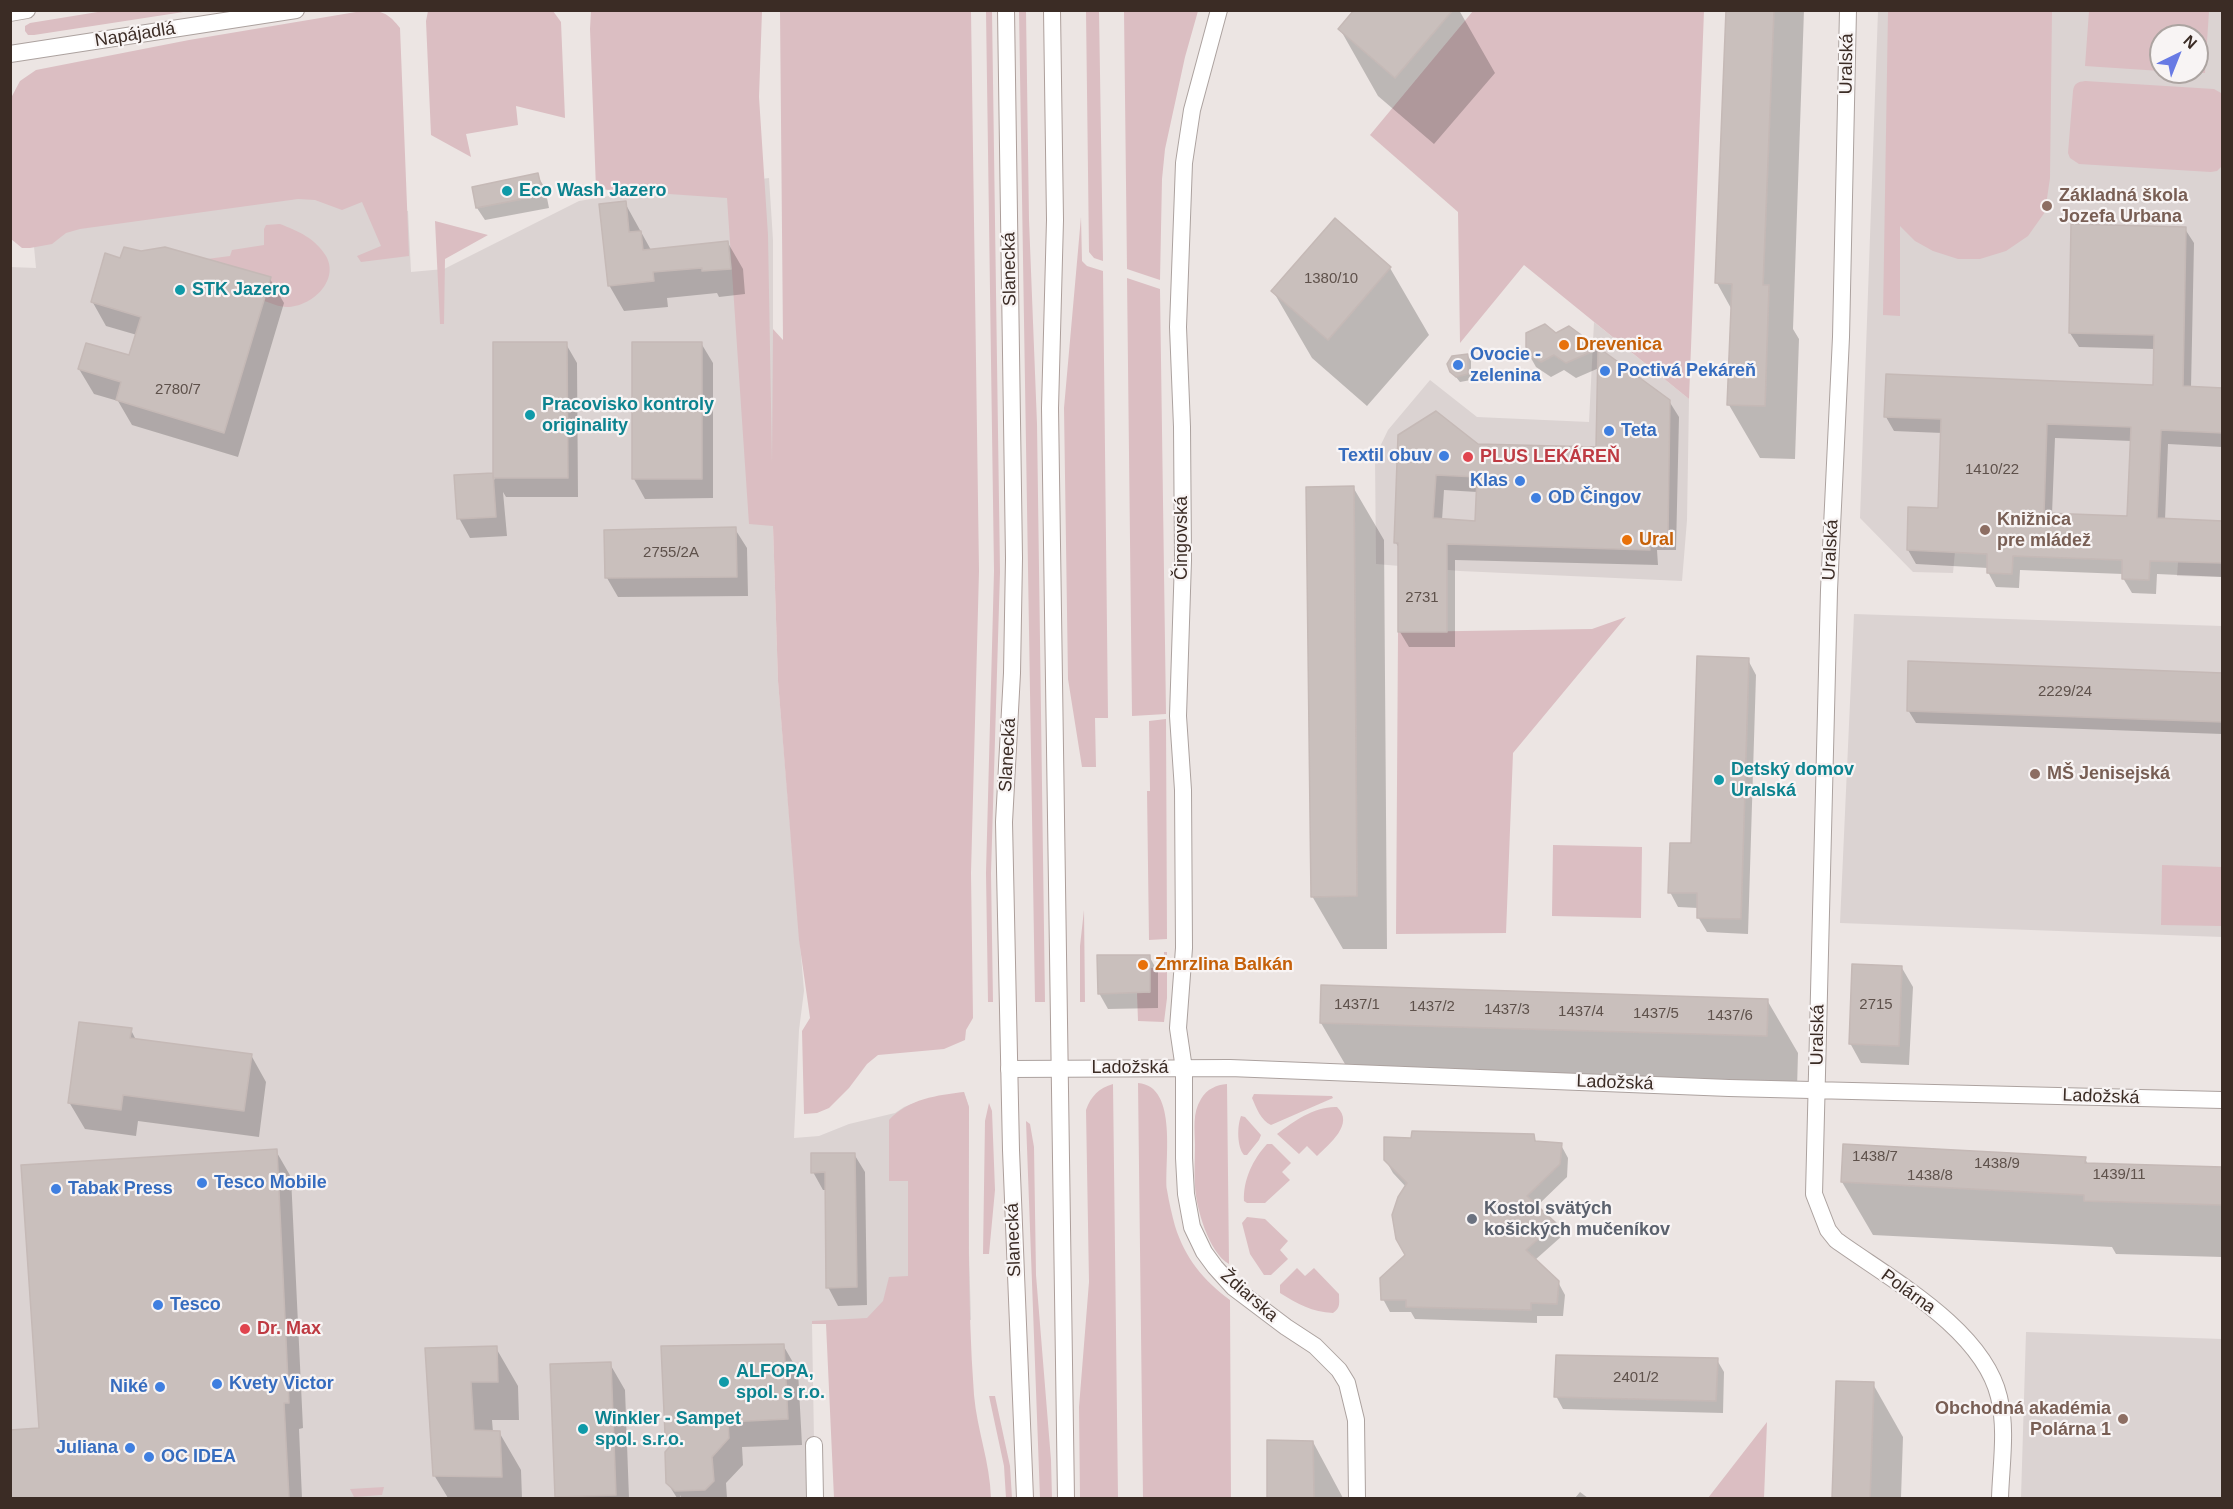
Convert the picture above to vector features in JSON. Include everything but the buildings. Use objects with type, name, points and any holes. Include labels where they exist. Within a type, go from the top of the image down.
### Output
[{"type":"street","points":[[10,13],[27,10]]},
{"type":"street","name":"Napájadlá","points":[[10,54],[296,10]]},
{"type":"street","name":"Slanecká","points":[[1006,10],[1014,558],[1012,673],[1004,822],[1009,1069],[1025,1498]]},
{"type":"street","points":[[1052,10],[1055,220],[1050,408],[1066,1498]]},
{"type":"street","name":"Čingovská","points":[[1184,1069],[1178,1028],[1184,948],[1183,790],[1178,716],[1183,560],[1182,427],[1178,327],[1180,242],[1184,163],[1192,110],[1219,10]]},
{"type":"street","name":"Uralská","points":[[1817,1089],[1828,590],[1841,337],[1848,10]]},
{"type":"street","name":"Ladožská","points":[[1009,1069],[1230,1068],[1729,1088],[2223,1100]]},
{"type":"street","name":"Ždiarska","points":[[1184,1069],[1184,1167],[1192,1227],[1204,1252],[1233,1287],[1315,1346],[1339,1370],[1347,1383],[1356,1420],[1357,1498]]},
{"type":"street","name":"Polárna","points":[[1817,1089],[1814,1194],[1828,1230],[1836,1240],[1935,1310],[1965,1337],[1986,1364],[1999,1395],[2003,1421],[2000,1498]]},
{"type":"street","points":[[814,1445],[815,1498]]},
{"type":"shaded area","points":[[110,10],[190,11],[34,35],[28,35],[25,31],[25,26],[30,23]]},
{"type":"shaded area","points":[[591,10],[762,11],[759,97],[768,235],[772,463],[773,329],[783,340],[780,11],[971,11],[979,571],[971,873],[973,1018],[966,1030],[965,1040],[944,1049],[878,1055],[867,1064],[849,1088],[829,1108],[817,1113],[804,1114],[802,1031],[810,1018],[799,940],[778,681],[773,526],[749,524],[727,198],[596,189]]},
{"type":"shaded area","points":[[362,11],[384,14],[400,28],[409,256],[361,262],[357,256],[381,246],[362,202],[342,210],[315,200],[298,199],[80,229],[66,233],[52,244],[30,248],[22,248],[11,239],[11,98],[20,81],[36,70],[189,40]]},
{"type":"shaded area","points":[[428,11],[553,11],[561,22],[565,118],[516,106],[518,125],[466,134],[471,157],[431,135],[426,21]]},
{"type":"shaded area","points":[[986,11],[992,11],[1000,572],[991,873],[993,1002],[988,1002],[986,873],[994,571]]},
{"type":"shaded area","points":[[1019,11],[1026,11],[1029,220],[1037,424],[1045,1002],[1035,1002]]},
{"type":"shaded area","points":[[1086,11],[1099,11],[1103,261],[1094,258],[1089,252]]},
{"type":"shaded area","points":[[1124,11],[1198,11],[1185,57],[1165,149],[1162,179],[1160,280],[1127,269]]},
{"type":"shaded area","points":[[1473,11],[1704,11],[1689,399],[1524,265],[1460,343],[1458,212],[1370,135]]},
{"type":"shaded area","name":"Základná škola Jozefa Urbana","points":[[1878,11],[2222,11],[2222,577],[2177,576],[2178,562],[1955,552],[1953,573],[1913,572],[1860,518]]},
{"type":"shaded area","points":[[1888,11],[2052,11],[2050,178],[2045,212],[2028,236],[2006,251],[1980,259],[1958,259],[1933,251],[1915,241],[1900,226],[1900,316],[1883,315]]},
{"type":"shaded area","points":[[2089,11],[2209,11],[2208,24],[2149,24],[2149,70],[2085,66]]},
{"type":"shaded area","points":[[2085,81],[2214,89],[2221,93],[2222,166],[2217,171],[2211,172],[2079,164],[2070,158],[2068,153],[2074,86]]},
{"type":"shaded area","points":[[769,178],[773,240],[773,525],[778,681],[804,991],[799,1030],[794,1138],[819,1136],[849,1124],[895,1113],[920,1101],[964,1092],[969,1107],[971,1320],[812,1324],[815,1498],[11,1498],[10,267],[36,268],[32,225],[313,183],[408,211],[411,272],[444,269],[579,201],[639,191],[660,192]]},
{"type":"shaded area","points":[[1081,217],[1082,261],[1087,266],[1103,271],[1108,718],[1095,718],[1096,767],[1082,767],[1068,679],[1064,408]]},
{"type":"shaded area","points":[[435,221],[488,235],[445,259],[444,324],[440,324]]},
{"type":"shaded area","points":[[280,224],[300,232],[311,240],[322,250],[329,265],[329,275],[321,291],[305,303],[296,306],[284,307],[264,301],[271,277],[207,259],[230,256],[232,250],[264,245],[266,225]]},
{"type":"shaded area","points":[[1127,278],[1160,289],[1166,714],[1132,716]]},
{"type":"shaded area","points":[[1594,322],[1689,399],[1687,520],[1682,581],[1460,571],[1376,564],[1375,457],[1388,430],[1430,380],[1477,417],[1589,422]]},
{"type":"shaded area","name":"MŠ Jenisejská","points":[[1854,614],[2222,626],[2222,937],[1840,923]]},
{"type":"shaded area","points":[[1626,617],[1513,753],[1506,933],[1396,934],[1398,632],[1592,629]]},
{"type":"shaded area","points":[[1166,719],[1167,939],[1149,940],[1147,791],[1150,791],[1149,721]]},
{"type":"shaded area","points":[[1553,845],[1642,847],[1641,918],[1552,916]]},
{"type":"shaded area","points":[[2162,865],[2222,867],[2222,926],[2161,925]]},
{"type":"shaded area","points":[[1084,910],[1085,1002],[1080,1002],[1080,946]]},
{"type":"shaded area","points":[[1164,952],[1167,952],[1167,998],[1164,1022],[1138,1021],[1137,993],[1150,993],[1150,968],[1164,967]]},
{"type":"shaded area","points":[[1138,1083],[1151,1087],[1159,1097],[1164,1111],[1167,1128],[1167,1190],[1179,1238],[1196,1268],[1230,1300],[1231,1498],[1143,1498]]},
{"type":"shaded area","points":[[1113,1084],[1118,1498],[1080,1498],[1079,1407],[1089,1282],[1086,1110],[1096,1093]]},
{"type":"shaded area","points":[[1227,1084],[1229,1264],[1215,1250],[1205,1229],[1198,1206],[1195,1176],[1195,1122],[1198,1104],[1209,1090]]},
{"type":"shaded area","points":[[964,1092],[969,1107],[969,1287],[974,1395],[991,1498],[834,1498],[826,1324],[812,1324],[812,1321],[867,1318],[883,1301],[889,1277],[908,1276],[908,1181],[889,1181],[889,1120],[905,1107],[924,1099]]},
{"type":"shaded area","points":[[1254,1094],[1332,1096],[1333,1098],[1271,1125],[1259,1113],[1252,1098]]},
{"type":"shaded area","points":[[989,1103],[992,1111],[995,1190],[989,1254],[983,1254],[985,1121]]},
{"type":"shaded area","points":[[1337,1107],[1342,1113],[1342,1127],[1317,1156],[1307,1146],[1299,1154],[1277,1134],[1298,1119],[1313,1112]]},
{"type":"shaded area","points":[[1241,1116],[1245,1117],[1261,1135],[1247,1155],[1244,1155],[1239,1142],[1238,1131]]},
{"type":"shaded area","points":[[1026,1121],[1030,1124],[1034,1147],[1036,1275],[1052,1498],[1040,1498]]},
{"type":"shaded area","points":[[1267,1144],[1272,1144],[1291,1163],[1282,1172],[1290,1180],[1265,1203],[1247,1203],[1244,1201],[1244,1193],[1247,1178],[1257,1156]]},
{"type":"shaded area","points":[[1247,1217],[1265,1219],[1288,1241],[1280,1250],[1288,1259],[1271,1275],[1264,1275],[1250,1254],[1242,1223]]},
{"type":"shaded area","points":[[1297,1268],[1305,1276],[1314,1268],[1339,1294],[1339,1305],[1336,1311],[1333,1313],[1312,1309],[1280,1293],[1280,1285]]},
{"type":"shaded area","name":"Obchodná akadémia Polárna 1","points":[[2026,1332],[2222,1339],[2222,1498],[2021,1498]]},
{"type":"shaded area","points":[[989,1396],[995,1396],[1010,1466],[1012,1498],[1006,1498],[1004,1466]]},
{"type":"shaded area","points":[[1767,1422],[1764,1498],[1708,1498]]},
{"type":"shaded area","points":[[384,1487],[382,1495],[354,1497],[350,1489]]},
{"type":"place","name":"Eco Wash Jazero","points":[[507,191]]},
{"type":"place","name":"Základná škola Jozefa Urbana","points":[[2047,206]]},
{"type":"place","name":"STK Jazero","points":[[180,290]]},
{"type":"place","name":"Drevenica","points":[[1564,345]]},
{"type":"place","name":"Ovocie - zelenina","points":[[1458,365]]},
{"type":"place","name":"Poctivá Pekáreň","points":[[1605,371]]},
{"type":"place","name":"Pracovisko kontroly originality","points":[[530,415]]},
{"type":"place","name":"Teta","points":[[1609,431]]},
{"type":"place","name":"Textil obuv","points":[[1444,456]]},
{"type":"place","name":"PLUS LEKÁREŇ","points":[[1468,457]]},
{"type":"place","name":"Klas","points":[[1520,481]]},
{"type":"place","name":"OD Čingov","points":[[1536,498]]},
{"type":"place","name":"Knižnica pre mládež","points":[[1985,530]]},
{"type":"place","name":"Ural","points":[[1627,540]]},
{"type":"place","name":"MŠ Jenisejská","points":[[2035,774]]},
{"type":"place","name":"Detský domov Uralská","points":[[1719,780]]},
{"type":"place","name":"Zmrzlina Balkán","points":[[1143,965]]},
{"type":"place","name":"Tesco Mobile","points":[[202,1183]]},
{"type":"place","name":"Tabak Press","points":[[56,1189]]},
{"type":"place","name":"Kostol svätých košických mučeníkov","points":[[1472,1219]]},
{"type":"place","name":"Tesco","points":[[158,1305]]},
{"type":"place","name":"Dr. Max","points":[[245,1329]]},
{"type":"place","name":"ALFOPA, spol. s r.o.","points":[[724,1382]]},
{"type":"place","name":"Kvety Victor","points":[[217,1384]]},
{"type":"place","name":"Niké","points":[[160,1387]]},
{"type":"place","name":"Obchodná akadémia Polárna 1","points":[[2123,1419]]},
{"type":"place","name":"Winkler - Sampet spol. s.r.o.","points":[[583,1429]]},
{"type":"place","name":"Juliana","points":[[130,1448]]},
{"type":"place","name":"OC IDEA","points":[[149,1457]]}]
